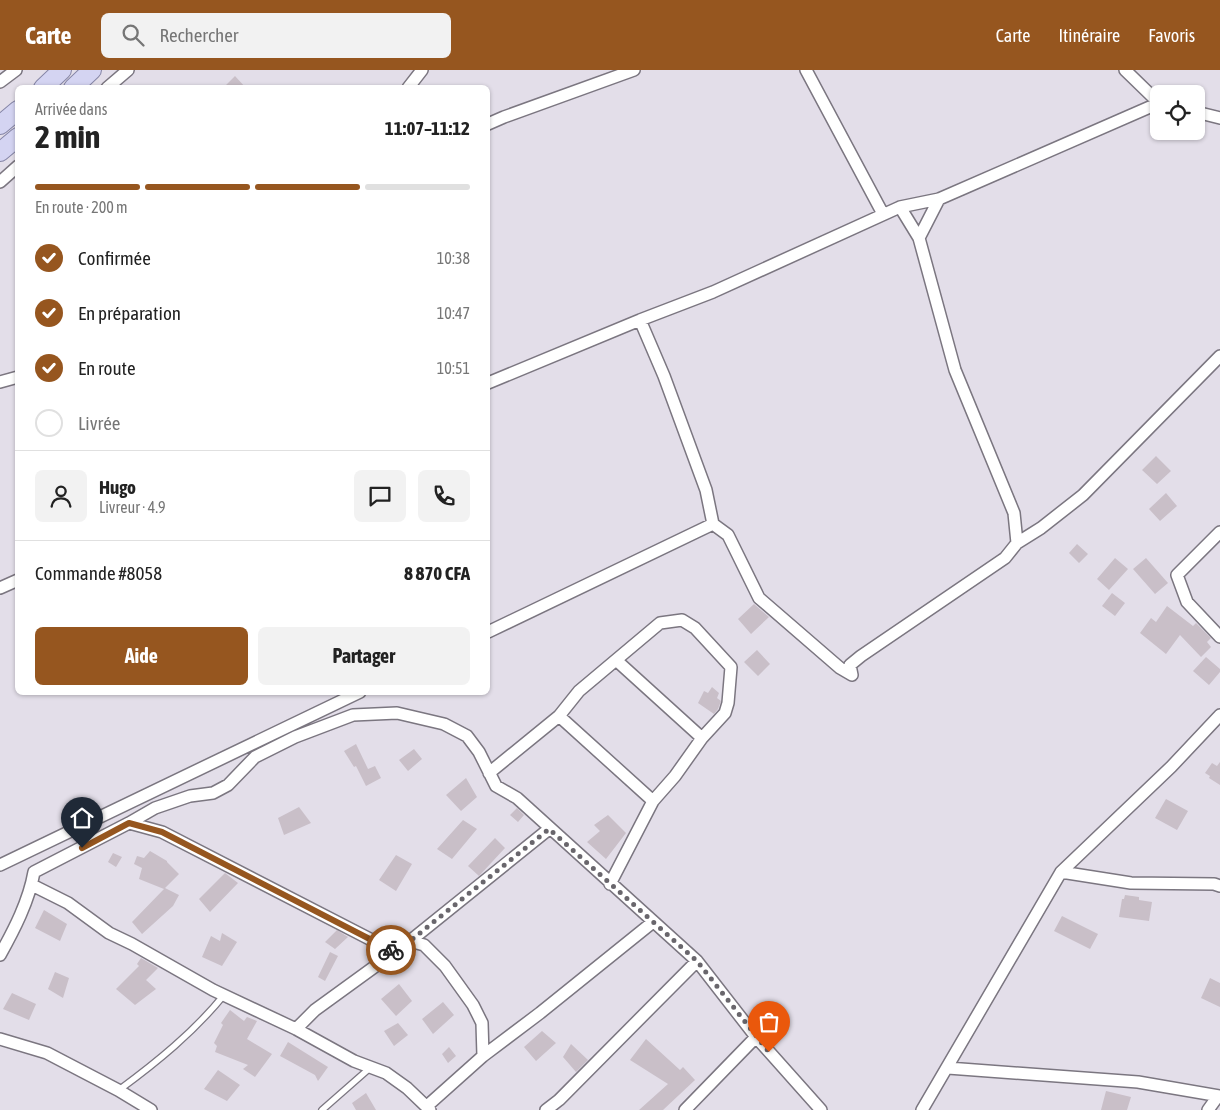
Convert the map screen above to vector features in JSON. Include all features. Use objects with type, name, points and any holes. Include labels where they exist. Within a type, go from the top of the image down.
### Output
[{"type":"main road","points":[[46,85],[62,70]]},
{"type":"main road","points":[[76,85],[92,70]]},
{"type":"main road","points":[[0,125],[15,112]]},
{"type":"main road","points":[[0,152],[15,140]]},
{"type":"street","points":[[0,82],[16,70]]},
{"type":"street","points":[[111,85],[128,70]]},
{"type":"street","points":[[410,85],[422,70]]},
{"type":"street","points":[[490,123],[634,70]]},
{"type":"street","points":[[806,70],[884,214]]},
{"type":"street","points":[[1126,70],[1150,94]]},
{"type":"street","points":[[490,382],[712,292],[900,207],[939,199],[1150,107]]},
{"type":"street","points":[[1205,114],[1220,118]]},
{"type":"street","points":[[0,182],[15,169]]},
{"type":"street","points":[[919,238],[939,199]]},
{"type":"street","points":[[900,207],[919,238],[955,370],[1014,513],[1017,543]]},
{"type":"street","points":[[640,320],[664,376],[706,490],[713,524],[728,535],[759,598],[840,668],[852,675],[850,665],[861,656],[1005,558],[1017,543],[1041,528],[1083,495],[1220,356]]},
{"type":"street","points":[[0,382],[15,378]]},
{"type":"street","points":[[490,631],[713,524]]},
{"type":"street","points":[[1220,532],[1177,574],[1187,602],[1220,637]]},
{"type":"street","points":[[0,588],[15,581]]},
{"type":"street","points":[[489,773],[559,716],[580,691],[660,623],[682,620],[695,628],[731,667],[728,704],[725,713],[702,738],[675,776],[653,802],[610,884]]},
{"type":"street","points":[[616,660],[702,738]]},
{"type":"street","points":[[0,865],[354,695]]},
{"type":"street","points":[[0,955],[32,885],[34,872],[155,808],[190,796],[213,793],[228,785],[255,757],[294,737],[352,716],[397,713],[444,724],[467,736],[479,752],[496,786],[517,798],[697,961],[756,1037],[821,1110]]},
{"type":"street","points":[[922,1110],[1061,872],[1171,767],[1220,715]]},
{"type":"street","points":[[559,716],[653,802]]},
{"type":"street","points":[[129,823],[162,832],[395,952]]},
{"type":"street","points":[[296,1029],[315,1010],[410,941],[549,829]]},
{"type":"street","points":[[1061,872],[1131,883],[1214,884],[1220,886]]},
{"type":"street","points":[[32,885],[68,903],[109,933],[224,995],[296,1029],[354,1061],[386,1073],[407,1088],[428,1108],[483,1056],[653,922]]},
{"type":"street","points":[[410,941],[424,945],[445,966],[473,1005],[482,1022],[483,1056]]},
{"type":"street","points":[[546,1110],[559,1100],[697,961]]},
{"type":"street","points":[[685,1110],[756,1037]]},
{"type":"street","points":[[0,1039],[47,1053],[118,1090],[151,1110]]},
{"type":"street","points":[[948,1068],[1138,1082],[1219,1096],[1208,1110]]},
{"type":"lane","points":[[118,1090],[164,1056],[206,1017],[224,995]]},
{"type":"lane","points":[[322,1110],[371,1068]]},
{"type":"building","points":[[235,76],[243,85],[226,85]]},
{"type":"building","points":[[1156,456],[1171,471],[1157,484],[1142,470]]},
{"type":"building","points":[[1166,493],[1177,506],[1160,521],[1149,509]]},
{"type":"building","points":[[1077,544],[1088,554],[1079,563],[1069,553]]},
{"type":"building","points":[[1115,558],[1128,569],[1109,590],[1097,579]]},
{"type":"building","points":[[1146,558],[1168,583],[1155,594],[1133,569]]},
{"type":"building","points":[[1112,593],[1125,603],[1115,616],[1102,606]]},
{"type":"building","points":[[754,604],[769,617],[751,634],[738,619]]},
{"type":"building","points":[[1167,606],[1193,626],[1196,623],[1211,638],[1207,642],[1211,647],[1201,657],[1180,635],[1166,654],[1140,633],[1151,618],[1156,622]]},
{"type":"building","points":[[757,650],[770,664],[758,676],[744,662]]},
{"type":"building","points":[[1206,657],[1220,669],[1220,672],[1209,685],[1193,671]]},
{"type":"building","points":[[712,687],[719,693],[717,698],[721,701],[714,714],[698,703],[704,691],[708,693]]},
{"type":"building","points":[[356,744],[368,769],[375,766],[381,778],[366,786],[356,766],[354,767],[344,751]]},
{"type":"building","points":[[414,749],[422,759],[408,771],[399,760]]},
{"type":"building","points":[[1220,762],[1220,785],[1205,773],[1212,763],[1217,766]]},
{"type":"building","points":[[466,778],[477,797],[461,811],[446,795]]},
{"type":"building","points":[[1166,799],[1188,811],[1177,830],[1155,818]]},
{"type":"building","points":[[299,807],[311,823],[284,835],[278,818]]},
{"type":"building","points":[[517,808],[524,815],[518,822],[510,815]]},
{"type":"building","points":[[608,815],[626,833],[606,859],[587,842],[600,831],[594,825]]},
{"type":"building","points":[[463,820],[477,829],[452,859],[437,849]]},
{"type":"building","points":[[495,838],[505,848],[479,876],[468,866]]},
{"type":"building","points":[[150,851],[167,861],[179,874],[165,888],[179,895],[173,906],[142,934],[132,922],[164,889],[139,879],[142,868],[134,864],[137,856],[144,858]]},
{"type":"building","points":[[113,853],[122,857],[116,867],[108,862]]},
{"type":"building","points":[[396,855],[412,864],[396,891],[379,880]]},
{"type":"building","points":[[225,873],[238,883],[210,912],[199,899]]},
{"type":"building","points":[[1125,895],[1139,897],[1139,900],[1152,902],[1149,921],[1119,917],[1122,899],[1124,899]]},
{"type":"building","points":[[44,910],[67,924],[60,941],[35,928]]},
{"type":"building","points":[[1062,916],[1098,934],[1090,949],[1054,931]]},
{"type":"building","points":[[337,930],[348,937],[335,949],[325,942]]},
{"type":"building","points":[[222,933],[237,942],[222,966],[202,957],[211,936],[220,941]]},
{"type":"building","points":[[330,952],[338,956],[325,981],[318,977]]},
{"type":"building","points":[[141,958],[158,968],[146,980],[156,989],[135,1005],[116,989],[139,966],[137,964]]},
{"type":"building","points":[[55,972],[69,978],[63,998],[48,989]]},
{"type":"building","points":[[1210,978],[1220,983],[1220,1007],[1201,998]]},
{"type":"building","points":[[399,984],[412,1001],[396,1016],[381,999]]},
{"type":"building","points":[[12,993],[36,1004],[29,1020],[3,1009]]},
{"type":"building","points":[[443,1002],[454,1015],[433,1034],[422,1019]]},
{"type":"building","points":[[230,1010],[244,1021],[247,1017],[257,1021],[247,1039],[272,1054],[255,1077],[243,1069],[248,1065],[215,1052],[217,1046],[214,1043],[223,1025],[221,1023]]},
{"type":"building","points":[[398,1023],[408,1035],[394,1046],[384,1031]]},
{"type":"building","points":[[542,1031],[556,1043],[536,1061],[524,1047]]},
{"type":"building","points":[[646,1039],[680,1070],[683,1067],[695,1080],[663,1110],[639,1110],[668,1084],[630,1060]]},
{"type":"building","points":[[288,1042],[328,1067],[318,1081],[315,1075],[280,1056]]},
{"type":"building","points":[[571,1044],[588,1060],[576,1072],[563,1057]]},
{"type":"building","points":[[449,1047],[456,1056],[448,1063],[442,1054]]},
{"type":"building","points":[[218,1070],[240,1085],[227,1101],[204,1089]]},
{"type":"building","points":[[1106,1091],[1131,1097],[1127,1110],[1101,1110]]},
{"type":"building","points":[[366,1093],[376,1110],[356,1110],[352,1103]]},
{"type":"way so far","points":[[391,950],[395,952],[410,941],[549,829],[697,961],[769,1052]]},
{"type":"route","points":[[82,848],[129,823],[162,832],[391,950]]}]
